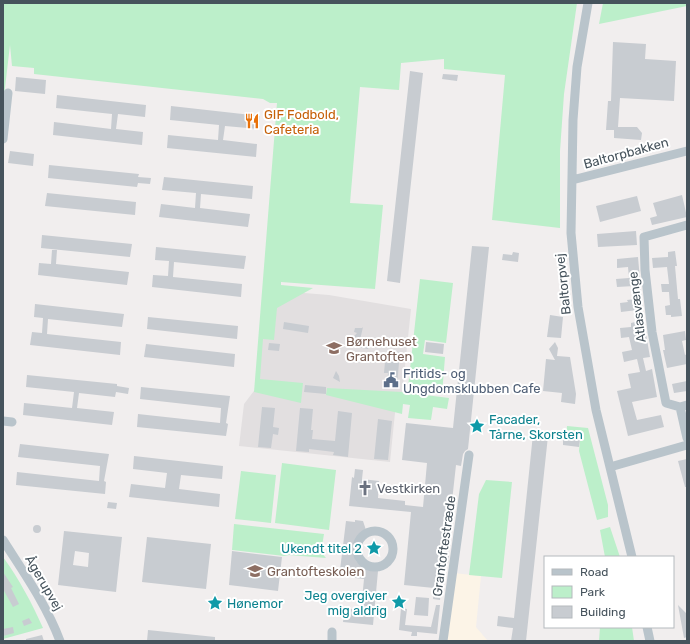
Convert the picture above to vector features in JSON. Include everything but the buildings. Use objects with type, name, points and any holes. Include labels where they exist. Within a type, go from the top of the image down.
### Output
[{"type":"street","name":"Baltorpvej","points":[[588,3],[577,67],[573,120],[572,233],[578,307],[596,410],[632,556]]},
{"type":"street","points":[[3,139],[8,93]]},
{"type":"street","name":"Baltorpbakken","points":[[572,180],[687,151]]},
{"type":"street","name":"Atlasvænge","points":[[687,224],[644,237],[645,270],[652,332],[666,403],[683,406],[687,438]]},
{"type":"street","points":[[610,467],[687,445]]},
{"type":"street","name":"Grantoftestræde","points":[[444,641],[469,455]]},
{"type":"street","name":"Ågerupvej","points":[[3,540],[39,597],[55,627],[60,641]]},
{"type":"street","points":[[647,628],[650,641]]},
{"type":"shaded area","name":"Børnehuset Grantoften","points":[[267,290],[329,295],[411,309],[401,404],[396,403],[390,462],[239,446],[244,404],[257,387]]},
{"type":"shaded area","points":[[454,573],[481,576],[476,627],[488,641],[447,641]]},
{"type":"green space","points":[[3,3],[577,3],[564,94],[560,151],[560,228],[492,220],[505,75],[444,69],[444,59],[401,63],[399,90],[360,87],[350,203],[383,205],[375,289],[281,282],[281,285],[313,288],[277,308],[274,340],[263,339],[260,379],[303,383],[301,403],[254,392],[277,103],[270,103],[263,99],[34,74],[34,68],[12,66],[10,45],[3,105]]},
{"type":"green space","points":[[603,3],[687,3],[687,6],[599,24]]},
{"type":"green space","points":[[420,279],[453,283],[446,343],[425,340],[423,354],[445,357],[442,394],[410,390],[408,387]]},
{"type":"green space","points":[[327,388],[402,392],[449,398],[447,409],[433,407],[431,420],[408,418],[410,405],[403,404],[402,414],[326,395]]},
{"type":"green space","points":[[567,426],[588,428],[608,505],[608,517],[597,520],[579,451],[580,440],[566,438]]},
{"type":"green space","points":[[282,463],[336,470],[329,530],[275,523]]},
{"type":"green space","points":[[241,471],[276,475],[271,523],[235,519]]},
{"type":"green space","points":[[486,480],[512,482],[502,578],[469,575],[479,494]]},
{"type":"green space","points":[[234,524],[324,534],[321,552],[326,558],[289,555],[284,556],[232,550]]},
{"type":"green space","points":[[610,527],[620,556],[605,556],[600,530]]},
{"type":"green space","points":[[3,557],[25,591],[43,628],[3,639]]},
{"type":"green space","points":[[600,628],[632,628],[634,641],[599,641]]},
{"type":"place","name":"GIF Fodbold, Cafeteria","points":[[252,121]]},
{"type":"place","name":"Børnehuset Grantoften","points":[[334,348]]},
{"type":"place","name":"Fritids- og Ungdomsklubben Cafe","points":[[391,380]]},
{"type":"place","name":"Facader, Tårne, Skorsten","points":[[477,426]]},
{"type":"place","name":"Vestkirken","points":[[365,488]]},
{"type":"place","name":"Ukendt titel 2","points":[[374,548]]},
{"type":"place","name":"Grantofteskolen","points":[[255,571]]},
{"type":"place","name":"Jeg overgiver mig aldrig","points":[[399,602]]},
{"type":"place","name":"Hønemor","points":[[215,603]]}]
